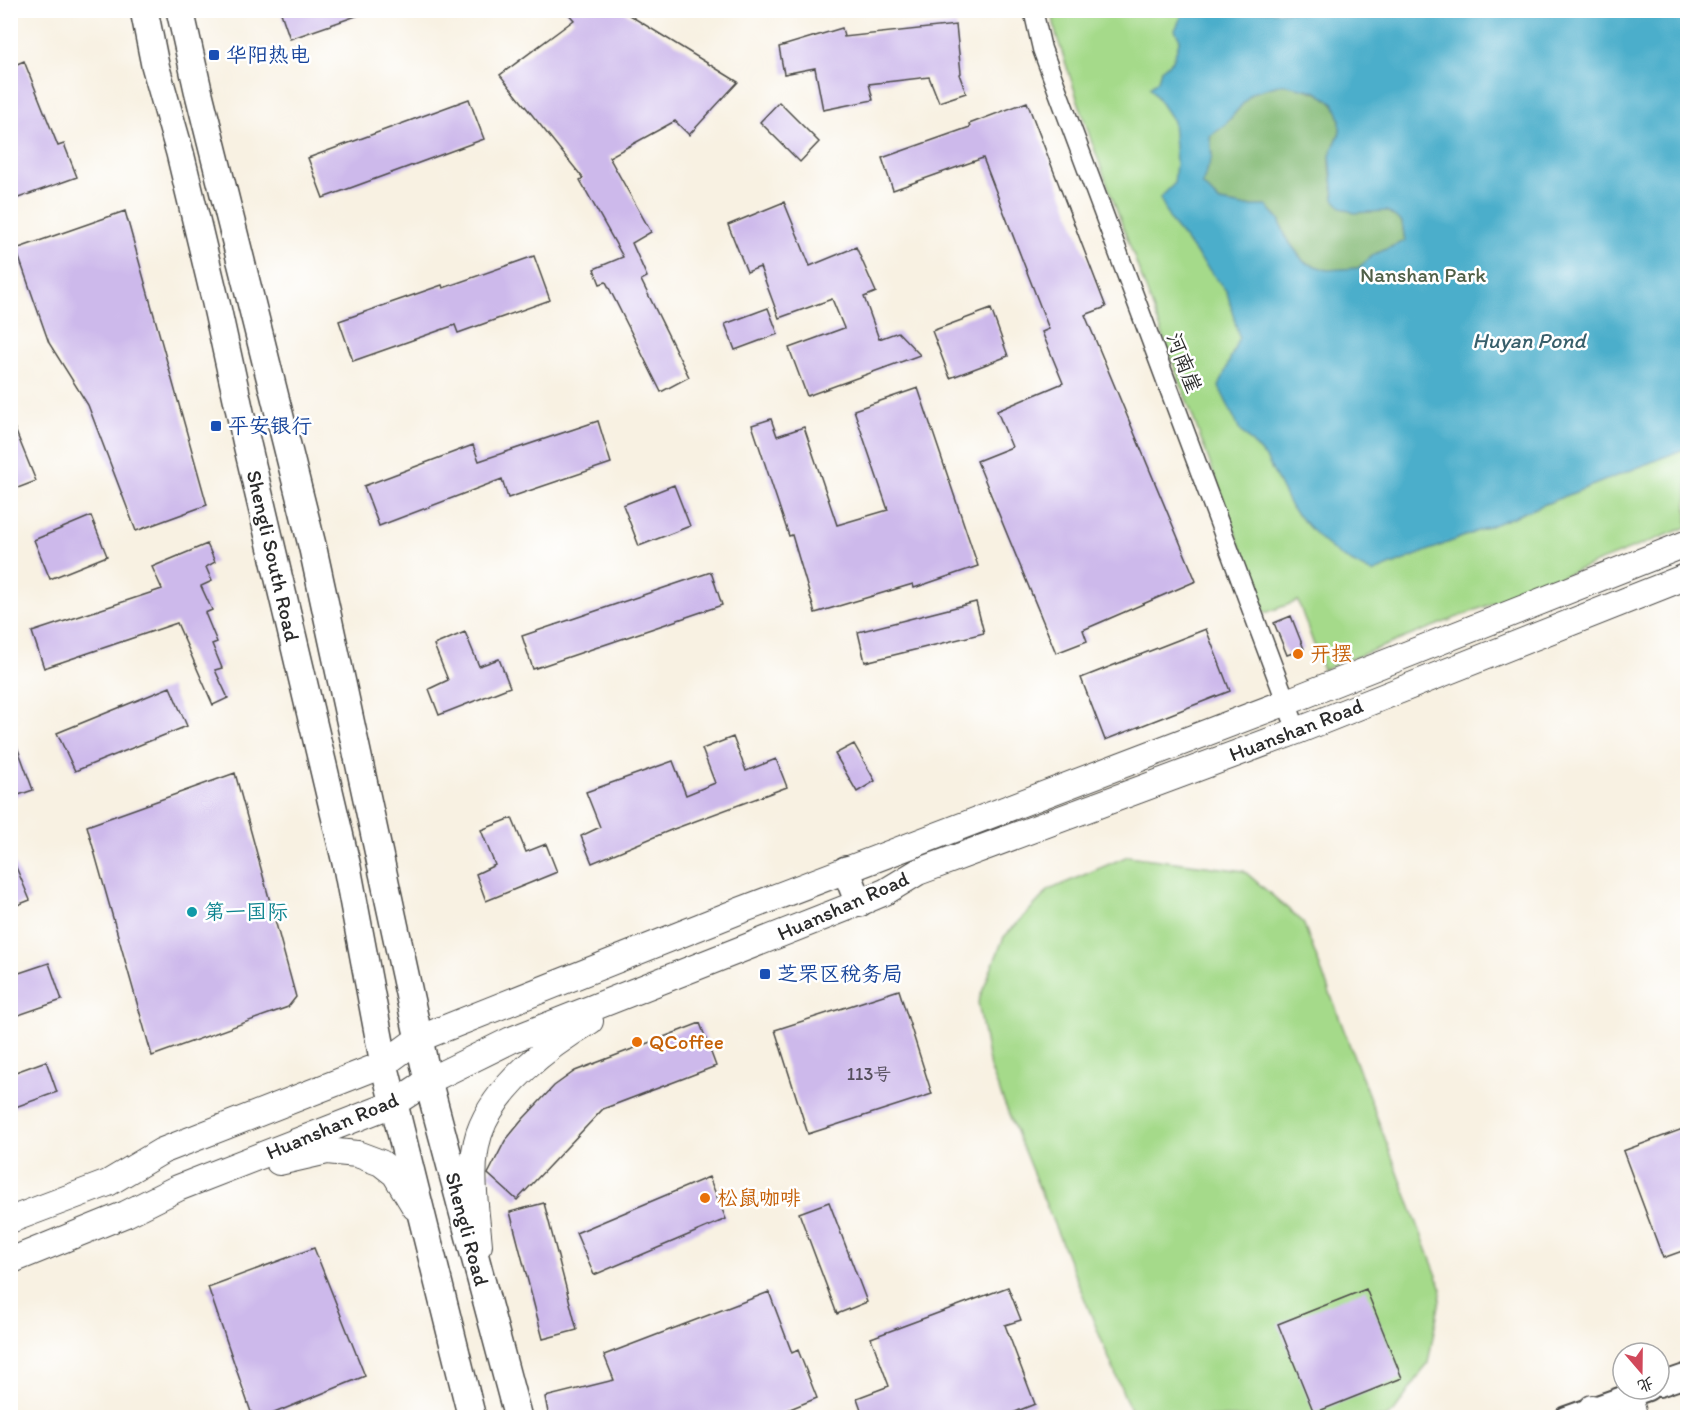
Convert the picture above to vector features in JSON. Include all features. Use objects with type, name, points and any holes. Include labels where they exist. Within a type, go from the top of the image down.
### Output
[{"type":"main road","name":"Shengli South Road","points":[[144,10],[154,65],[180,153],[347,867],[393,1104]]},
{"type":"main road","name":"Shengli South Road","points":[[180,10],[313,549],[418,1039]]},
{"type":"main road","name":"Huanshan Road","points":[[10,1220],[108,1183],[162,1151],[384,1064],[418,1039],[846,870],[1287,702],[1688,543]]},
{"type":"main road","name":"Huanshan Road","points":[[10,1261],[126,1214],[200,1180],[393,1104],[428,1081],[511,1040],[859,903],[885,892],[918,872],[1297,731],[1688,576]]},
{"type":"main road","points":[[846,870],[859,903]]},
{"type":"main road","points":[[481,1281],[474,1173],[479,1135],[496,1100],[533,1061],[587,1022],[654,985]]},
{"type":"main road","name":"Shengli Road","points":[[418,1039],[518,1418]]},
{"type":"main road","name":"Shengli Road","points":[[393,1104],[472,1418]]},
{"type":"main road","points":[[200,1180],[327,1151],[357,1154],[381,1163],[395,1174],[408,1193],[424,1226]]},
{"type":"street","name":"河南崖","points":[[1033,10],[1042,49],[1297,731]]},
{"type":"street","points":[[1671,1381],[1688,1375]]},
{"type":"street","points":[[1566,1418],[1637,1401]]},
{"type":"green space","name":"Huyan Pond","points":[[1052,11],[1687,11],[1687,527],[1323,670],[1298,601],[1265,613],[1091,140],[1056,34]]},
{"type":"green space","points":[[1282,84],[1323,95],[1336,108],[1340,118],[1340,130],[1330,157],[1334,199],[1387,211],[1402,222],[1405,241],[1375,254],[1358,268],[1327,271],[1304,262],[1286,238],[1279,219],[1267,206],[1243,206],[1220,202],[1201,184],[1212,157],[1210,136],[1224,126],[1252,93]]},
{"type":"green space","points":[[1128,856],[1244,871],[1303,922],[1442,1289],[1428,1363],[1394,1412],[1385,1418],[1133,1417],[990,1068],[978,1002],[1004,937],[1049,890]]},
{"type":"water","name":"Huyan Pond","points":[[1184,11],[1687,11],[1687,448],[1372,573],[1342,557],[1322,541],[1292,509],[1266,458],[1240,430],[1219,387],[1239,337],[1227,292],[1171,222],[1160,198],[1174,184],[1176,163],[1173,121],[1150,87],[1158,80],[1161,70],[1173,60],[1180,39],[1175,30]],"holes":[[[1282,84],[1315,91],[1334,103],[1340,119],[1340,132],[1330,155],[1334,199],[1342,208],[1354,213],[1387,211],[1402,222],[1405,241],[1375,254],[1358,268],[1327,270],[1304,262],[1286,238],[1279,219],[1267,206],[1243,206],[1220,202],[1202,184],[1212,157],[1210,136],[1224,126],[1252,93]]]},
{"type":"building","points":[[280,10],[365,10],[365,13],[290,39]]},
{"type":"building","points":[[565,10],[621,10],[738,82],[689,135],[675,121],[609,157],[651,232],[632,243],[647,277],[641,280],[689,377],[661,392],[606,282],[600,284],[594,269],[623,257],[580,180],[583,178],[500,75],[574,20]]},
{"type":"building","points":[[956,25],[961,73],[959,74],[966,93],[939,102],[929,77],[869,84],[873,100],[823,110],[815,68],[784,74],[779,47],[842,28],[844,37]]},
{"type":"building","points":[[24,61],[58,146],[64,144],[77,177],[10,201],[10,67]]},
{"type":"building","points":[[469,99],[484,139],[323,198],[308,158]]},
{"type":"building","points":[[779,102],[819,142],[800,162],[760,122]]},
{"type":"building","points":[[1027,102],[1106,307],[1085,315],[1196,581],[1083,630],[1087,641],[1056,653],[977,461],[1012,447],[997,411],[1063,383],[1042,332],[1049,329],[983,158],[893,190],[882,158],[970,127],[969,124]]},
{"type":"building","points":[[784,202],[810,266],[856,247],[876,292],[864,297],[879,339],[898,332],[920,355],[807,396],[789,348],[844,328],[832,299],[779,318],[760,267],[747,272],[728,225]]},
{"type":"building","points":[[125,211],[207,505],[136,531],[88,405],[49,343],[16,249]]},
{"type":"building","points":[[534,256],[550,300],[458,333],[455,325],[353,361],[339,321]]},
{"type":"building","points":[[768,308],[778,334],[735,350],[725,324]]},
{"type":"building","points":[[991,309],[1008,356],[950,378],[932,331]]},
{"type":"building","points":[[918,388],[978,566],[914,588],[913,584],[815,613],[792,535],[789,536],[752,425],[771,419],[777,436],[804,427],[837,525],[888,510],[854,410]]},
{"type":"building","points":[[10,417],[36,481],[10,491]]},
{"type":"building","points":[[598,421],[611,463],[508,498],[502,479],[379,526],[364,486],[473,445],[479,461]]},
{"type":"building","points":[[674,485],[690,526],[639,546],[623,505]]},
{"type":"building","points":[[91,516],[107,556],[50,579],[34,540]]},
{"type":"building","points":[[207,544],[215,562],[206,567],[212,581],[201,586],[212,610],[205,613],[217,642],[212,644],[222,668],[215,670],[228,698],[213,705],[177,623],[44,668],[32,632],[162,589],[152,567]]},
{"type":"building","points":[[711,572],[722,605],[533,669],[522,636]]},
{"type":"building","points":[[976,602],[984,633],[865,662],[858,632]]},
{"type":"building","points":[[1291,616],[1304,649],[1287,655],[1274,623]]},
{"type":"building","points":[[1206,629],[1230,691],[1105,740],[1081,678]]},
{"type":"building","points":[[465,632],[479,666],[499,659],[510,687],[439,715],[429,689],[448,680],[434,645]]},
{"type":"building","points":[[170,687],[187,726],[75,771],[57,733]]},
{"type":"building","points":[[10,733],[12,733],[33,790],[10,798]]},
{"type":"building","points":[[733,737],[746,771],[776,759],[787,787],[671,830],[592,863],[581,836],[600,827],[586,792],[673,761],[686,795],[715,783],[702,749]]},
{"type":"building","points":[[854,744],[875,781],[857,792],[835,754]]},
{"type":"building","name":"第一国际","points":[[235,773],[296,997],[288,1007],[152,1056],[87,826]]},
{"type":"building","points":[[512,818],[526,852],[546,844],[557,872],[486,901],[476,874],[495,865],[481,830]]},
{"type":"building","points":[[10,853],[30,900],[10,908]]},
{"type":"building","points":[[49,963],[62,1000],[10,1018],[10,976]]},
{"type":"building","points":[[899,990],[932,1094],[808,1134],[775,1030]]},
{"type":"building","points":[[700,1023],[716,1066],[603,1109],[517,1200],[488,1174],[505,1141],[523,1119],[554,1086],[575,1071]]},
{"type":"building","points":[[46,1061],[57,1092],[10,1109],[10,1074]]},
{"type":"building","points":[[1688,1127],[1688,1249],[1663,1258],[1623,1151]]},
{"type":"building","points":[[709,1177],[726,1219],[594,1275],[576,1233]]},
{"type":"building","points":[[829,1202],[867,1302],[837,1314],[799,1213]]},
{"type":"building","points":[[544,1203],[577,1330],[543,1339],[510,1212]]},
{"type":"building","points":[[314,1248],[365,1376],[262,1418],[253,1418],[208,1287]]},
{"type":"building","points":[[1008,1287],[1021,1320],[1005,1325],[1035,1404],[1000,1418],[864,1418],[857,1398],[889,1386],[871,1338]]},
{"type":"building","points":[[1366,1289],[1402,1378],[1314,1413],[1278,1324]]},
{"type":"building","points":[[769,1292],[792,1353],[798,1350],[817,1398],[768,1418],[549,1418],[545,1397],[614,1380],[604,1355]]},
{"type":"place","name":"华阳热电","points":[[214,55]]},
{"type":"place","name":"平安银行","points":[[216,426]]},
{"type":"place","name":"开摆","points":[[1298,654]]},
{"type":"place","name":"第一国际","points":[[192,912]]},
{"type":"place","name":"芝罘区税务局","points":[[765,974]]},
{"type":"place","name":"QCoffee","points":[[637,1042]]},
{"type":"place","name":"松鼠咖啡","points":[[705,1198]]},
{"type":"park label","name":"Nanshan Park","points":[[1423,275]]}]
